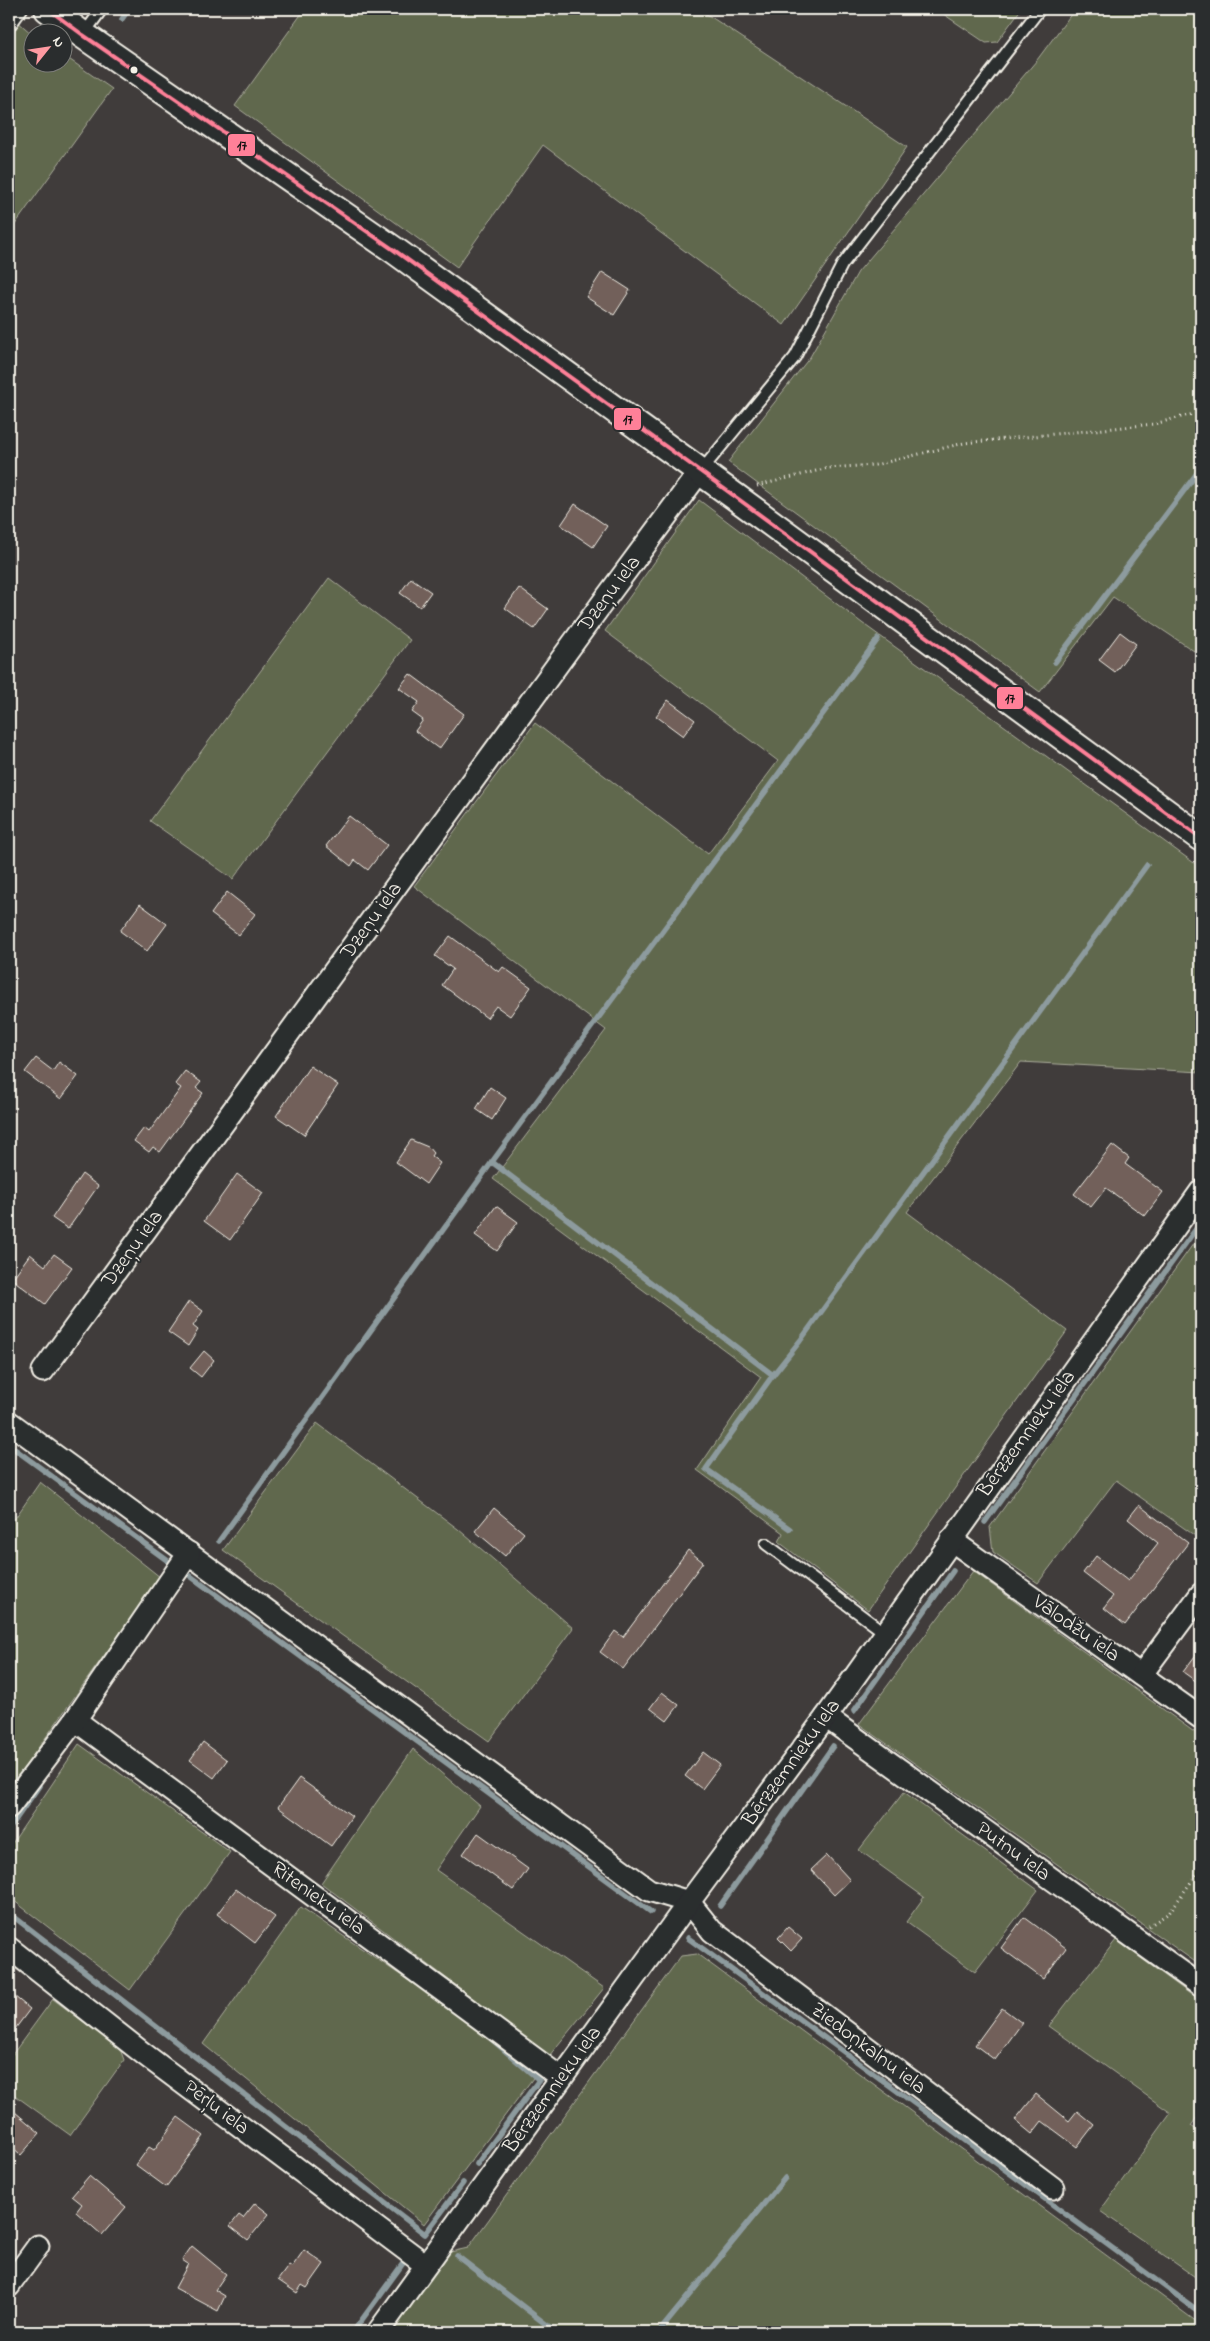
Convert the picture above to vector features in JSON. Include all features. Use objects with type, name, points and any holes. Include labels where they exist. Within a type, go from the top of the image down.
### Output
[{"type":"street","points":[[48,9],[83,36],[394,250],[700,471],[1201,838]]},
{"type":"street","name":"Dzeņu iela","points":[[43,1371],[700,471]]},
{"type":"street","name":"Bērzzemnieku iela","points":[[378,2332],[689,1902],[826,1718],[1201,1191]]},
{"type":"street","points":[[9,1422],[650,1890],[689,1902]]},
{"type":"street","name":"Vālodžu iela","points":[[951,1540],[1201,1718]]},
{"type":"street","points":[[9,1807],[75,1720],[189,1553]]},
{"type":"street","points":[[1141,1675],[1201,1594]]},
{"type":"street","name":"Putnu iela","points":[[826,1718],[1201,1986]]},
{"type":"street","name":"Ritenieku iela","points":[[75,1720],[561,2078]]},
{"type":"street","name":"Ziedoņkalnu iela","points":[[689,1902],[712,1931],[1053,2188]]},
{"type":"street","name":"Pērļu iela","points":[[9,1948],[144,2054],[426,2265]]},
{"type":"street","points":[[9,2286],[38,2246]]},
{"type":"lane","points":[[9,27],[22,9]]},
{"type":"lane","points":[[83,36],[102,9]]},
{"type":"lane","points":[[700,471],[795,357],[842,265],[1040,9]]},
{"type":"lane","points":[[766,1544],[885,1633]]},
{"type":"path","points":[[736,498],[762,484],[828,468],[875,465],[964,443],[1154,424],[1201,412]]},
{"type":"path","points":[[1132,1937],[1169,1913],[1201,1868]]},
{"type":"green space","points":[[305,9],[699,9],[907,147],[784,325],[543,145],[457,267],[235,106]]},
{"type":"green space","points":[[936,9],[1021,9],[997,42],[986,43]]},
{"type":"green space","points":[[1075,9],[1201,9],[1201,450],[1196,457],[1201,460],[1201,640],[1194,651],[1113,597],[1040,692],[728,462],[810,357],[858,272],[1037,60]]},
{"type":"green space","points":[[9,14],[22,25],[22,72],[72,72],[72,61],[112,89],[9,233]]},
{"type":"green space","points":[[699,500],[862,623],[1201,868],[1201,1072],[1021,1062],[907,1212],[1067,1331],[868,1610],[779,1542],[783,1533],[697,1470],[761,1377],[493,1179],[606,1030],[414,886],[535,723],[708,854],[778,761],[605,631]]},
{"type":"green space","points":[[329,578],[410,640],[233,879],[150,821]]},
{"type":"green space","points":[[1201,1233],[1201,1540],[1116,1480],[1038,1583],[993,1552],[990,1527]]},
{"type":"green space","points":[[317,1423],[458,1529],[573,1628],[489,1741],[223,1550]]},
{"type":"green space","points":[[40,1482],[160,1577],[9,1789],[9,1527]]},
{"type":"green space","points":[[973,1571],[1201,1737],[1201,1966],[859,1724]]},
{"type":"green space","points":[[79,1744],[230,1852],[130,1990],[9,1897],[9,1848]]},
{"type":"green space","points":[[413,1749],[480,1806],[436,1870],[604,1988],[549,2056],[321,1883]]},
{"type":"green space","points":[[904,1792],[1038,1890],[975,1972],[906,1922],[924,1897],[859,1850]]},
{"type":"green space","points":[[301,1907],[539,2070],[424,2224],[203,2044]]},
{"type":"green space","points":[[1116,1940],[1201,2002],[1201,2111],[1191,2126],[1201,2133],[1201,2281],[1100,2211],[1171,2113],[1049,2026]]},
{"type":"green space","points":[[697,1954],[1201,2325],[1201,2332],[390,2332],[446,2253],[468,2248],[681,1956]]},
{"type":"green space","points":[[53,1999],[120,2049],[124,2060],[70,2135],[9,2091],[9,2059]]},
{"type":"building","points":[[602,272],[630,290],[614,315],[586,297]]},
{"type":"building","points":[[575,504],[607,526],[593,547],[561,525]]},
{"type":"building","points":[[411,578],[431,592],[420,607],[400,593]]},
{"type":"building","points":[[519,588],[548,609],[534,629],[505,608]]},
{"type":"building","points":[[1120,632],[1136,644],[1115,672],[1099,660]]},
{"type":"building","points":[[410,674],[464,714],[439,749],[415,731],[423,720],[412,712],[419,702],[399,688]]},
{"type":"building","points":[[668,700],[695,720],[683,736],[656,716]]},
{"type":"building","points":[[349,816],[387,845],[368,870],[355,860],[351,866],[326,846]]},
{"type":"building","points":[[227,892],[255,914],[239,935],[211,914]]},
{"type":"building","points":[[140,904],[167,924],[147,951],[120,931]]},
{"type":"building","points":[[450,936],[499,972],[503,967],[531,987],[510,1016],[496,1006],[487,1018],[442,985],[453,969],[435,956]]},
{"type":"building","points":[[36,1058],[53,1071],[59,1062],[78,1076],[61,1099],[25,1072]]},
{"type":"building","points":[[310,1066],[338,1085],[304,1135],[276,1116]]},
{"type":"building","points":[[185,1071],[201,1082],[196,1088],[203,1093],[160,1152],[153,1147],[149,1152],[134,1141],[144,1128],[149,1132],[181,1088],[175,1084]]},
{"type":"building","points":[[490,1087],[506,1098],[492,1120],[476,1109]]},
{"type":"building","points":[[411,1140],[428,1147],[433,1153],[431,1156],[440,1163],[426,1184],[396,1162]]},
{"type":"building","points":[[1112,1145],[1129,1158],[1125,1164],[1163,1192],[1145,1216],[1106,1188],[1091,1207],[1074,1194]]},
{"type":"building","points":[[82,1174],[98,1186],[68,1229],[52,1218]]},
{"type":"building","points":[[237,1174],[263,1193],[230,1240],[204,1221]]},
{"type":"building","points":[[496,1206],[518,1222],[497,1251],[475,1235]]},
{"type":"building","points":[[30,1254],[45,1266],[54,1254],[72,1267],[45,1304],[12,1279]]},
{"type":"building","points":[[189,1301],[203,1311],[193,1326],[198,1330],[188,1346],[168,1332]]},
{"type":"building","points":[[204,1351],[214,1360],[201,1377],[190,1368]]},
{"type":"building","points":[[1139,1505],[1188,1543],[1125,1625],[1104,1608],[1113,1596],[1083,1573],[1096,1556],[1128,1581],[1158,1543],[1128,1519]]},
{"type":"building","points":[[494,1508],[524,1533],[505,1556],[475,1531]]},
{"type":"building","points":[[688,1550],[703,1562],[623,1669],[600,1652],[615,1631],[623,1637]]},
{"type":"building","points":[[1201,1648],[1201,1685],[1183,1672]]},
{"type":"building","points":[[662,1692],[679,1705],[667,1721],[650,1708]]},
{"type":"building","points":[[203,1742],[227,1760],[214,1778],[190,1760]]},
{"type":"building","points":[[703,1752],[720,1765],[702,1789],[685,1776]]},
{"type":"building","points":[[299,1778],[352,1816],[331,1846],[278,1807]]},
{"type":"building","points":[[478,1833],[528,1869],[513,1890],[463,1854]]},
{"type":"building","points":[[827,1855],[850,1880],[834,1895],[811,1870]]},
{"type":"building","points":[[236,1889],[275,1917],[255,1943],[217,1914]]},
{"type":"building","points":[[1024,1917],[1066,1948],[1043,1979],[1001,1948]]},
{"type":"building","points":[[788,1927],[802,1939],[791,1951],[778,1938]]},
{"type":"building","points":[[9,1992],[30,2009],[9,2037]]},
{"type":"building","points":[[1002,2008],[1022,2023],[995,2060],[975,2045]]},
{"type":"building","points":[[1036,2094],[1069,2121],[1077,2111],[1094,2125],[1077,2147],[1042,2121],[1032,2134],[1015,2120]]},
{"type":"building","points":[[9,2107],[40,2133],[21,2155],[9,2144]]},
{"type":"building","points":[[178,2117],[204,2136],[166,2187],[136,2165],[149,2147],[154,2150]]},
{"type":"building","points":[[89,2176],[126,2207],[102,2235],[76,2212],[82,2204],[72,2196]]},
{"type":"building","points":[[255,2203],[269,2214],[248,2240],[230,2226],[239,2215],[243,2218]]},
{"type":"building","points":[[192,2246],[226,2274],[215,2290],[225,2296],[218,2311],[175,2288],[188,2264],[182,2260]]},
{"type":"building","points":[[304,2250],[324,2264],[307,2288],[302,2285],[297,2293],[278,2280],[289,2265],[292,2267]]},
{"type":"waterway","points":[[122,19],[129,9]]},
{"type":"waterway","points":[[1055,662],[1201,468]]},
{"type":"waterway","points":[[219,1541],[492,1162],[878,639]]},
{"type":"waterway","points":[[790,1529],[706,1469],[1147,865]]},
{"type":"waterway","points":[[492,1162],[773,1375]]},
{"type":"waterway","points":[[985,1522],[1201,1222]]},
{"type":"waterway","points":[[9,1445],[168,1561]]},
{"type":"waterway","points":[[854,1711],[953,1571]]},
{"type":"waterway","points":[[189,1575],[651,1912]]},
{"type":"waterway","points":[[720,1906],[833,1746]]},
{"type":"waterway","points":[[9,1829],[39,1786]]},
{"type":"waterway","points":[[9,1913],[425,2234],[463,2183]]},
{"type":"waterway","points":[[688,1938],[1201,2313]]},
{"type":"waterway","points":[[477,2164],[539,2080],[489,2037]]},
{"type":"waterway","points":[[659,2332],[785,2178]]},
{"type":"waterway","points":[[457,2256],[556,2332]]},
{"type":"waterway","points":[[353,2332],[404,2262]]},
{"type":"transit line","name":"17","points":[[48,9],[394,250],[737,498],[1201,838]]}]
